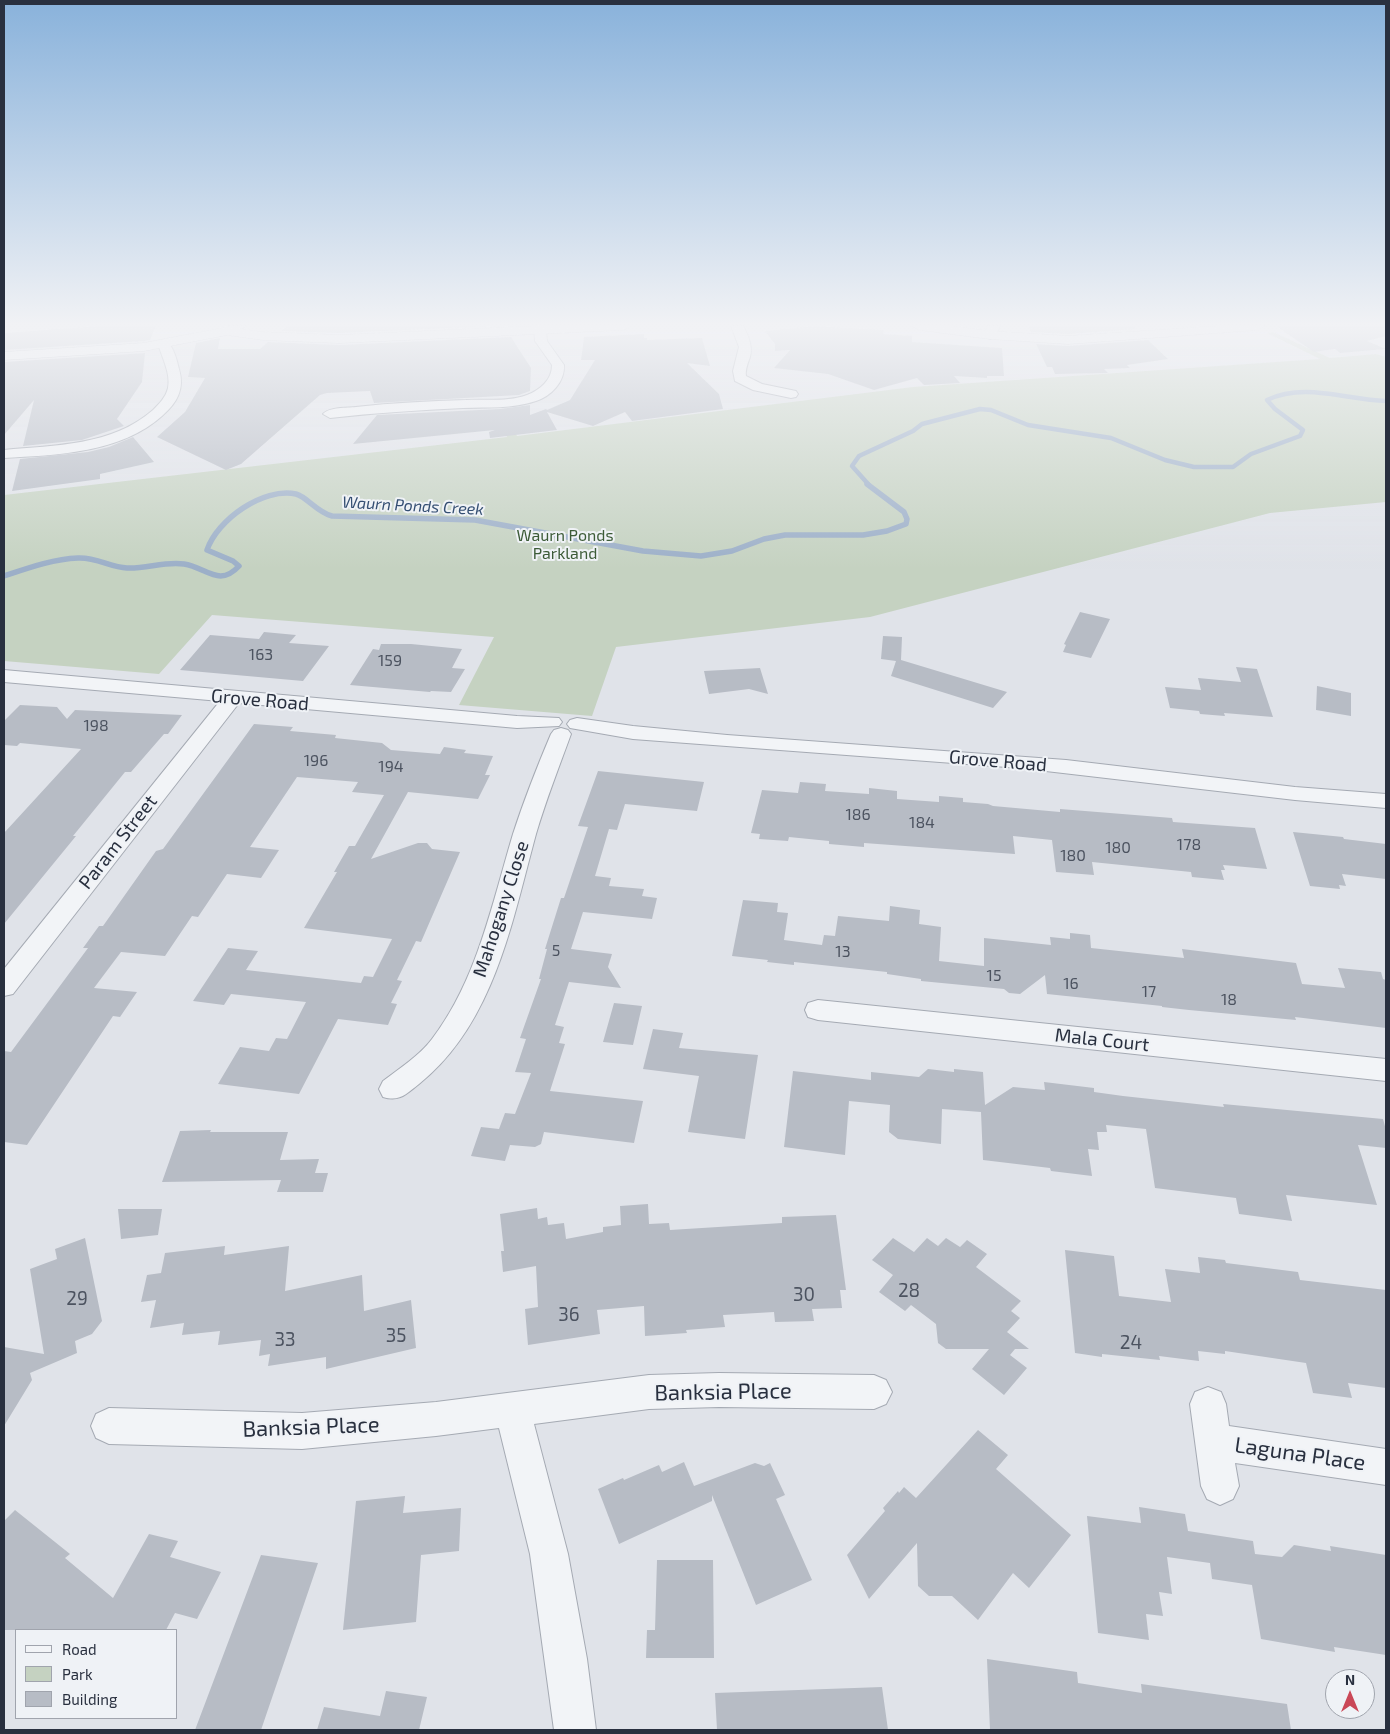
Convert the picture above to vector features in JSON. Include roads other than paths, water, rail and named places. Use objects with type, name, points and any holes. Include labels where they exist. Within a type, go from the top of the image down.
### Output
[{"type":"street","points":[[4,454],[98,442],[116,437],[154,418],[163,407]]},
{"type":"street","points":[[330,414],[406,407]]},
{"type":"street","name":"Grove Road","points":[[4,676],[517,722],[562,728],[1024,763],[1126,773],[1230,788],[1386,801]]},
{"type":"street","name":"Param Street","points":[[5,984],[233,698]]},
{"type":"street","name":"Mahogany Close","points":[[393,1090],[424,1064],[440,1047],[454,1026],[486,967],[500,924],[521,846],[562,728]]},
{"type":"street","name":"Mala Court","points":[[818,1010],[1386,1070]]},
{"type":"street","name":"Banksia Place","points":[[109,1426],[302,1430],[389,1424],[649,1392],[781,1390],[874,1392]]},
{"type":"street","name":"Laguna Place","points":[[1208,1404],[1220,1486]]},
{"type":"street","points":[[512,1408],[549,1554],[575,1730]]},
{"type":"street","name":"Laguna Place","points":[[1214,1442],[1386,1467]]},
{"type":"waterway","name":"Waurn Ponds Creek","points":[[869,485],[852,466],[859,456],[913,431],[922,424],[980,409],[991,410],[1028,425],[1111,438],[1165,460],[1194,467],[1233,467],[1251,454],[1300,436],[1303,430],[1273,407]]},
{"type":"waterway","name":"Waurn Ponds Creek","points":[[4,576],[50,562],[78,558],[91,559],[127,568],[177,563],[192,566],[219,576],[225,575],[239,566],[233,561],[207,550],[212,539],[220,528],[243,508],[256,501],[283,493],[296,494],[332,516],[475,520],[643,551],[701,556],[732,551],[764,539],[785,535],[863,535],[887,531],[906,524],[907,519],[904,512],[867,484]]},
{"type":"park label","name":"Waurn Ponds Parkland","points":[[565,545]]}]
